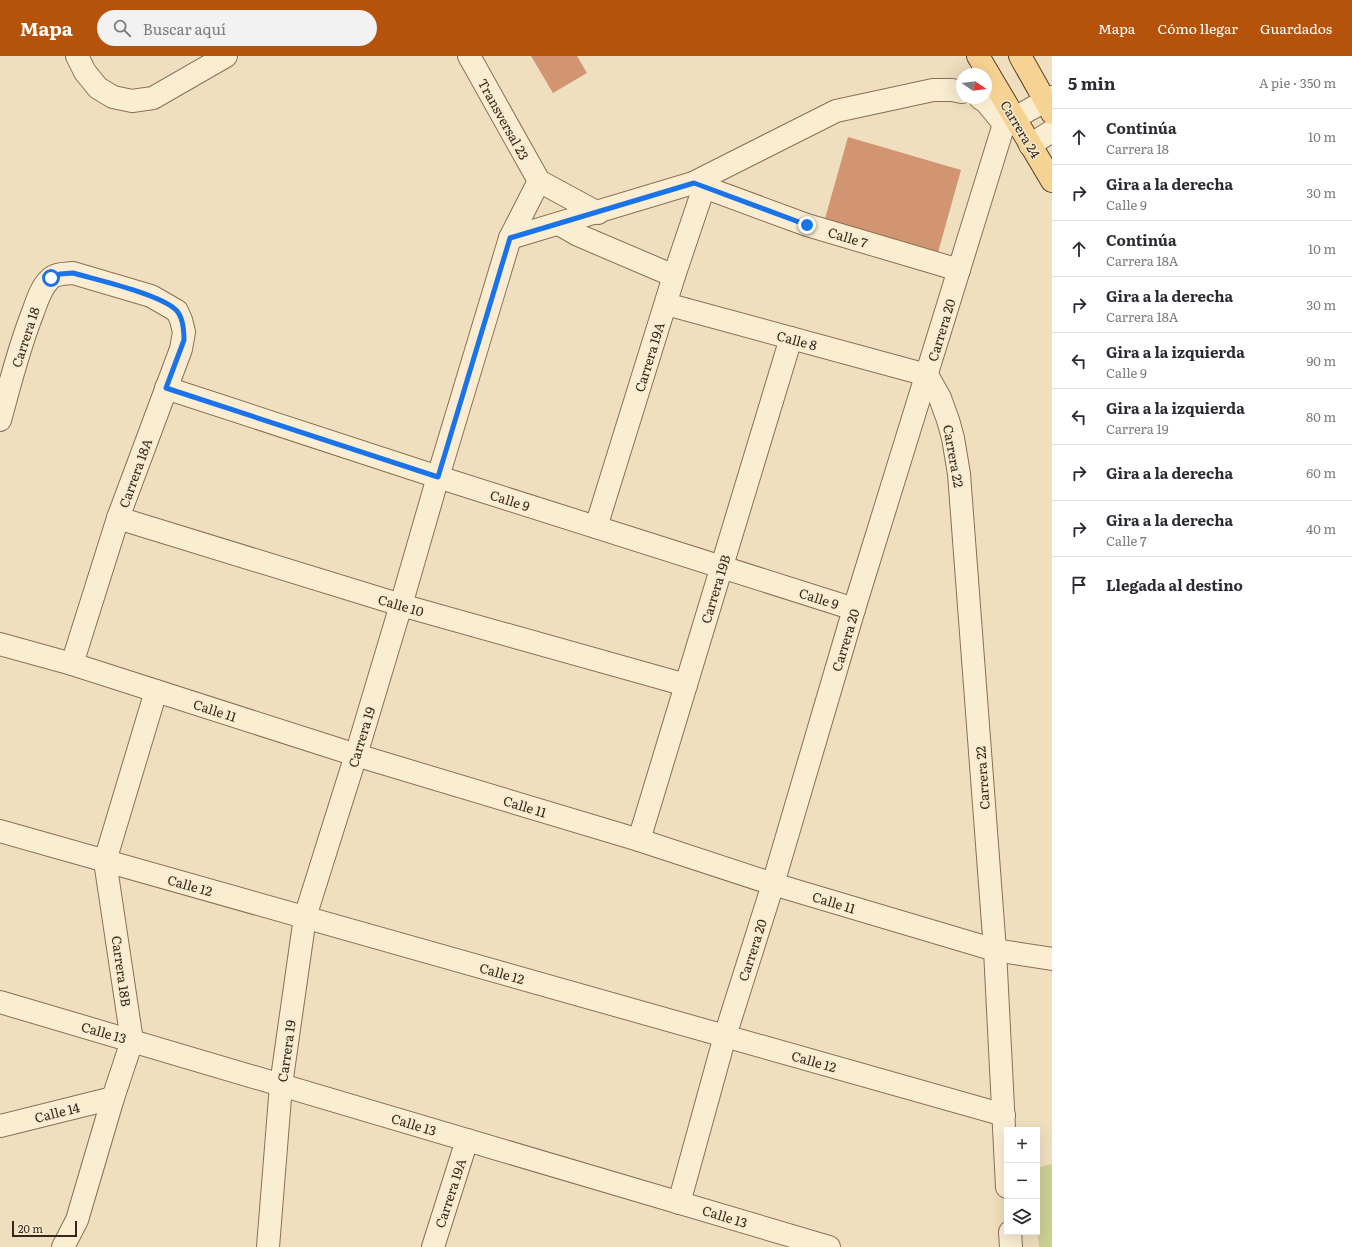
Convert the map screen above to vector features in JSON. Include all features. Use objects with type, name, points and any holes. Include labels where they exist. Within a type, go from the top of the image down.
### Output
[{"type":"main road","name":"Carrera 24","points":[[978,56],[1009,121],[1030,145],[1052,181]]},
{"type":"main road","points":[[1020,56],[1050,103]]},
{"type":"street","points":[[77,56],[85,72],[98,88],[113,97],[132,102],[153,98],[226,56]]},
{"type":"street","name":"Transversal 23","points":[[469,56],[539,181]]},
{"type":"street","points":[[510,238],[699,185],[836,111],[933,90],[956,91]]},
{"type":"street","points":[[988,104],[1009,121],[1050,103]]},
{"type":"street","name":"Carrera 20","points":[[679,1202],[725,1036],[773,884],[854,609],[959,270],[1009,121]]},
{"type":"street","points":[[1030,145],[1052,131]]},
{"type":"street","points":[[510,238],[539,181],[598,213]]},
{"type":"street","name":"Calle 7","points":[[699,185],[807,225],[959,270]]},
{"type":"street","name":"Carrera 19A","points":[[596,527],[666,304],[699,185]]},
{"type":"street","points":[[558,224],[674,276]]},
{"type":"street","name":"Carrera 19","points":[[268,1247],[281,1085],[305,917],[356,755],[510,238]]},
{"type":"street","name":"Carrera 18","points":[[0,420],[23,337],[40,294],[45,284],[51,278],[60,274],[73,273],[151,296]]},
{"type":"street","name":"Carrera 18A","points":[[72,664],[118,518],[181,349],[184,332],[177,311],[151,296]]},
{"type":"street","name":"Calle 8","points":[[666,304],[927,375]]},
{"type":"street","name":"Carrera 19B","points":[[639,840],[791,338]]},
{"type":"street","name":"Carrera 22","points":[[927,375],[940,398],[948,420],[960,474],[995,950],[1006,1163]]},
{"type":"street","name":"Calle 9","points":[[166,388],[438,477],[854,609]]},
{"type":"street","name":"Calle 10","points":[[118,518],[401,605],[686,685]]},
{"type":"street","name":"Calle 11","points":[[0,644],[72,664],[356,755],[639,840],[773,884],[995,950],[1052,959]]},
{"type":"street","name":"Carrera 18B","points":[[63,1247],[76,1220],[132,1041],[105,861],[156,691]]},
{"type":"street","name":"Calle 12","points":[[0,831],[1004,1115]]},
{"type":"street","name":"Calle 13","points":[[0,1002],[829,1247]]},
{"type":"street","name":"Calle 14","points":[[0,1126],[113,1098]]},
{"type":"street","name":"Carrera 19A","points":[[433,1247],[467,1140]]},
{"type":"street","points":[[1010,1235],[1011,1247]]},
{"type":"green space","points":[[1052,1164],[1052,1247],[1039,1247],[1037,1235],[1040,1235],[1040,1167]]},
{"type":"building","points":[[531,56],[577,56],[587,73],[553,93]]},
{"type":"building","points":[[848,137],[961,170],[937,256],[824,222]]},
{"type":"route","points":[[51,278],[60,274],[73,273],[151,296],[177,311],[184,332],[184,340],[166,388],[438,477],[510,238],[598,213],[694,183],[807,225]]}]
